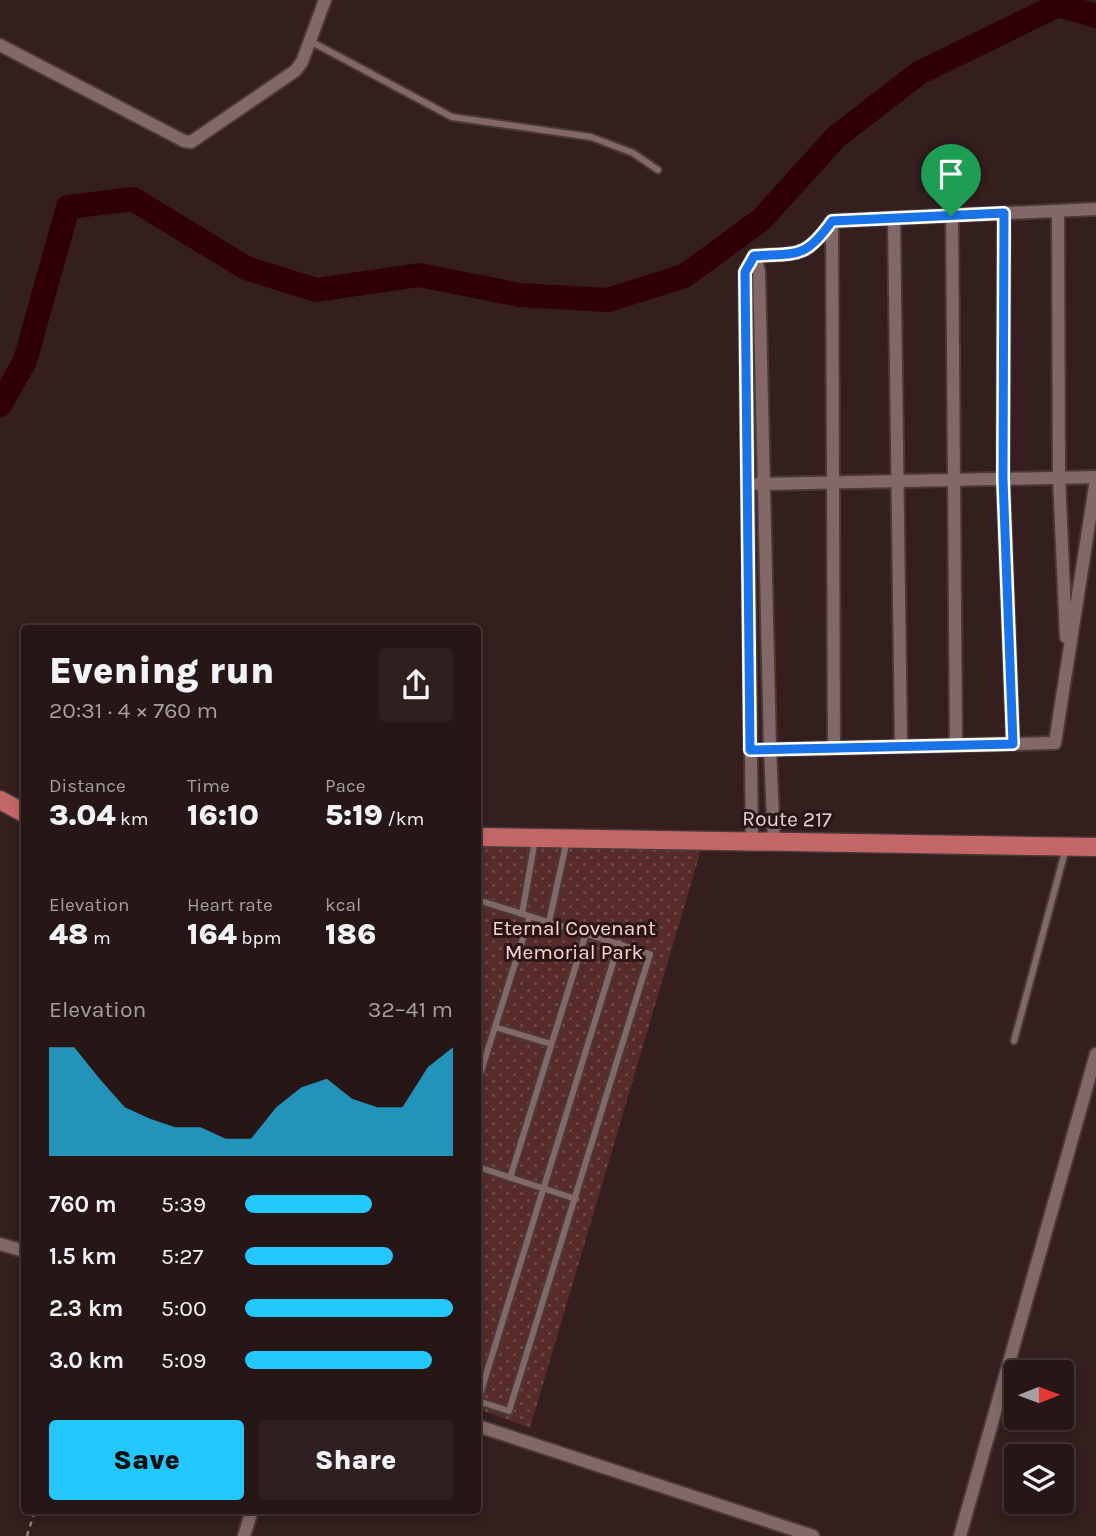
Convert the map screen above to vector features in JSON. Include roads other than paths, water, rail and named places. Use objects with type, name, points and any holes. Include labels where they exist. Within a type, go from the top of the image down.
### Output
[{"type":"main road","points":[[0,800],[21,811]]},
{"type":"main road","name":"Route 217","points":[[481,837],[1096,847]]},
{"type":"street","points":[[0,45],[184,141],[191,142],[295,71],[302,62],[325,0]]},
{"type":"street","points":[[754,256],[808,250],[832,221],[1096,209]]},
{"type":"street","points":[[1058,211],[1059,478],[1068,664]]},
{"type":"street","points":[[1004,213],[1003,479],[1013,744]]},
{"type":"street","points":[[951,216],[956,745]]},
{"type":"street","points":[[894,218],[901,746]]},
{"type":"street","points":[[832,221],[834,748]]},
{"type":"street","points":[[754,256],[760,271],[774,841]]},
{"type":"street","points":[[752,841],[745,272],[754,256]]},
{"type":"street","points":[[746,484],[1096,478],[1055,743],[750,750]]},
{"type":"street","points":[[960,1536],[1096,1054]]},
{"type":"street","points":[[0,1244],[21,1250]]},
{"type":"street","points":[[481,1427],[813,1536]]},
{"type":"street","points":[[244,1536],[251,1514]]},
{"type":"lane","points":[[310,41],[452,117],[591,137],[633,153],[657,170]]},
{"type":"lane","points":[[481,1071],[526,915],[535,838]]},
{"type":"lane","points":[[549,922],[568,838]]},
{"type":"lane","points":[[1014,1041],[1066,846]]},
{"type":"lane","points":[[481,901],[650,954],[509,1410],[481,1402]]},
{"type":"lane","points":[[510,1178],[586,933]]},
{"type":"lane","points":[[481,1391],[619,943]]},
{"type":"lane","points":[[495,1027],[551,1045]]},
{"type":"lane","points":[[481,1168],[576,1199]]},
{"type":"waterway","points":[[0,405],[25,361],[68,207],[133,199],[246,268],[316,290],[419,275],[520,295],[608,300],[684,276],[761,220],[836,137],[919,73],[1058,5],[1096,16]]},
{"type":"park label","name":"Eternal Covenant Memorial Park","points":[[574,940]]}]
